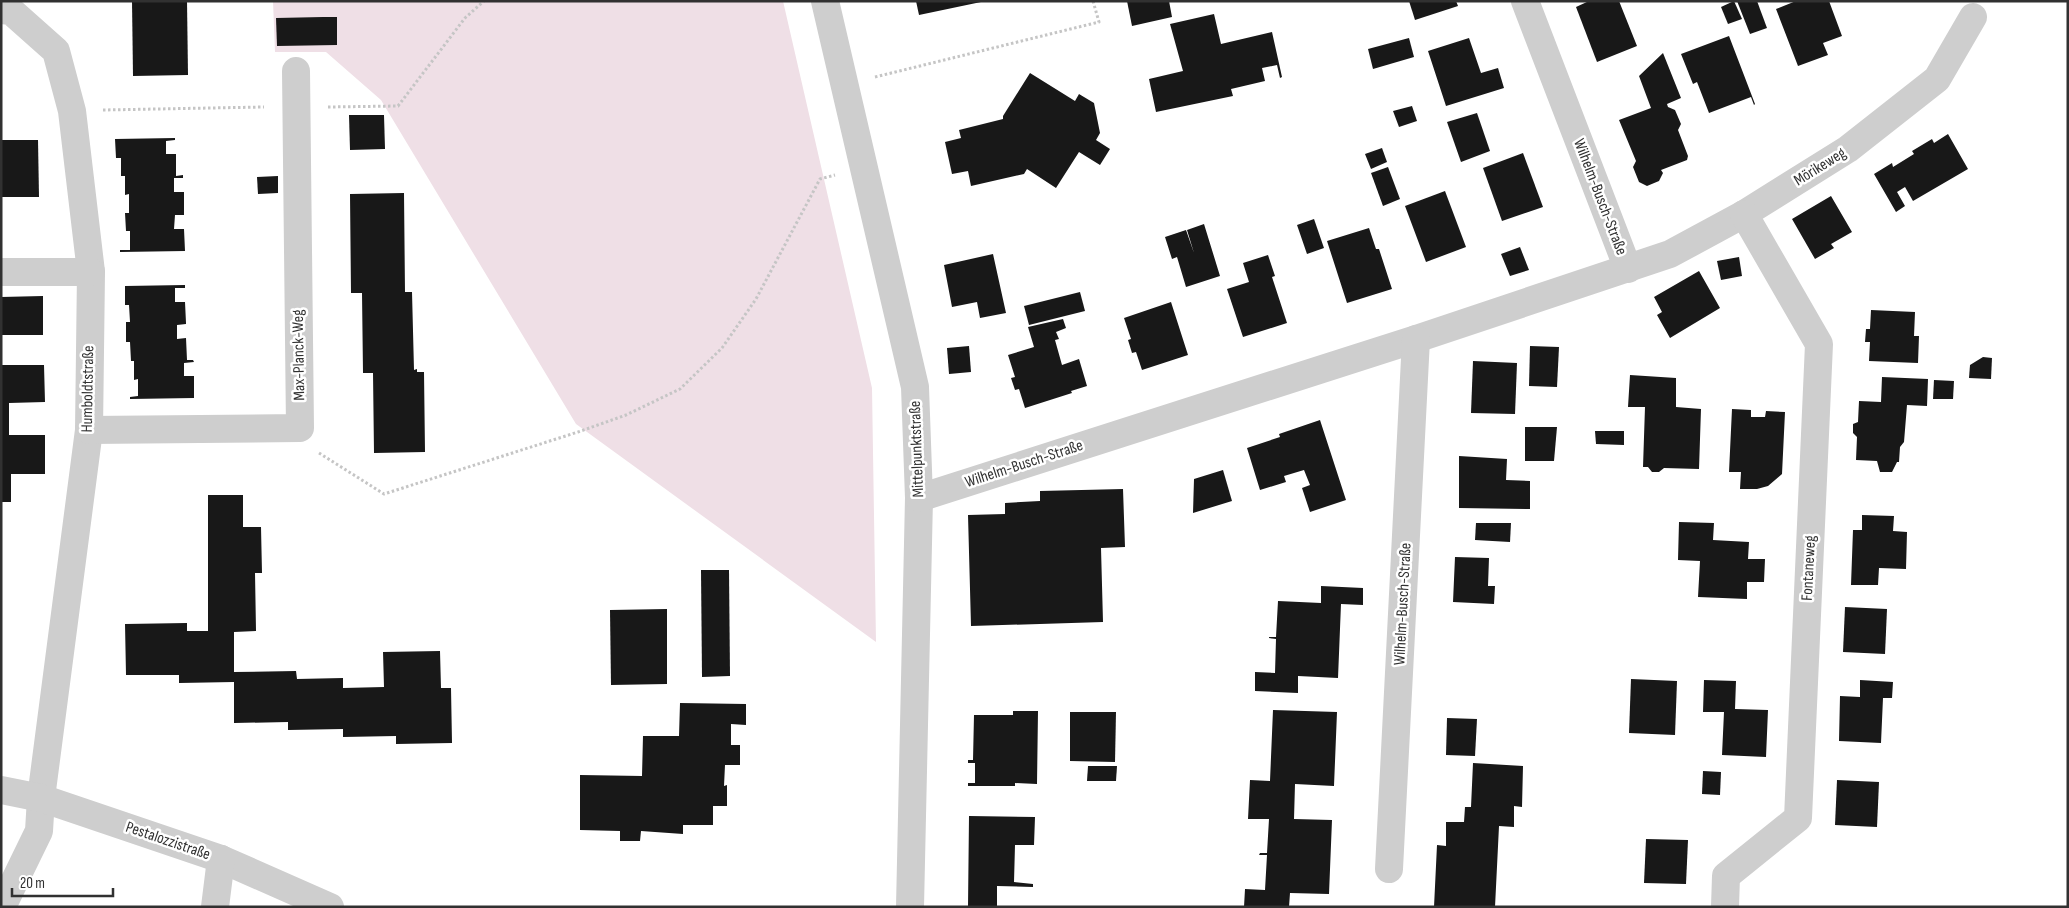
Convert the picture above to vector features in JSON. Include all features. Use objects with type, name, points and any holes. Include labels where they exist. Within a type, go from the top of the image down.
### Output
[{"type":"street","name":"Mittelpunktstraße","points":[[825,1],[915,387],[919,498],[910,907]]},
{"type":"street","name":"Wilhelm-Busch-Straße","points":[[919,498],[1628,269],[1525,1]]},
{"type":"street","name":"Humboldtstraße","points":[[1,10],[11,11],[56,51],[72,111],[90,272],[88,430],[38,831],[2,907]]},
{"type":"street","name":"Mörikeweg","points":[[1628,269],[1670,254],[1744,214],[1848,150],[1937,79],[1973,17]]},
{"type":"street","name":"Max-Planck-Weg","points":[[296,71],[300,428]]},
{"type":"street","name":"Fontaneweg","points":[[1725,907],[1726,876],[1798,818],[1819,344],[1744,214]]},
{"type":"street","points":[[1,272],[90,272]]},
{"type":"street","name":"Wilhelm-Busch-Straße","points":[[1389,869],[1416,339]]},
{"type":"street","points":[[88,430],[300,428]]},
{"type":"street","name":"Pestalozzistraße","points":[[1,790],[41,798],[221,859],[330,907]]},
{"type":"street","points":[[215,907],[221,859]]},
{"type":"path","points":[[72,111],[398,106],[465,18],[484,1]]},
{"type":"path","points":[[845,85],[1099,22],[1093,1]]},
{"type":"path","points":[[300,428],[302,442],[384,494],[626,415],[680,389],[722,348],[756,300],[820,179],[864,166]]},
{"type":"shaded area","points":[[273,1],[783,1],[872,388],[876,642],[576,424],[381,100],[326,52],[275,52]]},
{"type":"building","points":[[132,1],[187,1],[188,75],[133,76]]},
{"type":"building","points":[[916,1],[981,1],[981,2],[919,15]]},
{"type":"building","points":[[1127,1],[1169,1],[1172,17],[1132,26]]},
{"type":"building","points":[[1409,1],[1456,1],[1458,6],[1415,20]]},
{"type":"building","points":[[1589,1],[1619,1],[1637,46],[1597,62],[1576,7]]},
{"type":"building","points":[[1734,1],[1742,19],[1728,24],[1721,7]]},
{"type":"building","points":[[1737,1],[1757,1],[1767,28],[1750,34]]},
{"type":"building","points":[[1796,1],[1829,1],[1842,36],[1823,43],[1828,55],[1798,66],[1776,9]]},
{"type":"building","points":[[1214,14],[1221,44],[1272,32],[1282,77],[1280,78],[1277,65],[1262,68],[1265,81],[1231,89],[1233,96],[1156,112],[1149,79],[1183,71],[1170,24]]},
{"type":"building","points":[[337,17],[337,45],[277,46],[276,18]]},
{"type":"building","points":[[1729,36],[1755,104],[1751,97],[1709,113],[1697,82],[1693,84],[1681,54]]},
{"type":"building","points":[[1409,38],[1414,57],[1373,69],[1368,49]]},
{"type":"building","points":[[1469,38],[1481,73],[1498,68],[1504,88],[1446,106],[1428,51]]},
{"type":"building","points":[[1663,53],[1681,98],[1667,104],[1668,107],[1675,110],[1681,124],[1678,130],[1688,156],[1687,160],[1661,170],[1663,173],[1659,181],[1647,186],[1639,182],[1633,167],[1636,161],[1619,120],[1651,108],[1639,76]]},
{"type":"building","points":[[1030,73],[1075,101],[1079,94],[1094,103],[1100,133],[1096,140],[1110,149],[1100,165],[1079,152],[1056,188],[1027,169],[1024,174],[971,186],[968,171],[952,174],[945,142],[961,138],[959,130],[1003,119],[1003,116]]},
{"type":"building","points":[[1412,106],[1417,121],[1399,127],[1393,111]]},
{"type":"building","points":[[1477,113],[1490,151],[1461,162],[1447,122]]},
{"type":"building","points":[[349,115],[384,115],[385,149],[350,150]]},
{"type":"building","points":[[1948,134],[1968,169],[1913,201],[1905,187],[1897,192],[1905,206],[1896,212],[1874,174],[1892,163],[1893,167],[1914,154],[1912,151],[1932,139],[1934,143]]},
{"type":"building","points":[[175,138],[175,140],[166,141],[166,154],[176,154],[176,176],[183,175],[183,178],[174,178],[174,192],[184,192],[184,215],[175,215],[174,229],[184,229],[185,251],[120,252],[120,250],[130,250],[130,231],[126,231],[125,213],[129,213],[129,194],[125,195],[125,176],[121,176],[121,158],[116,158],[115,139]]},
{"type":"building","points":[[1,140],[38,140],[39,197],[1,197]]},
{"type":"building","points":[[1382,148],[1387,162],[1371,169],[1365,154]]},
{"type":"building","points":[[1523,153],[1543,207],[1502,221],[1483,168]]},
{"type":"building","points":[[1388,167],[1400,199],[1383,206],[1371,173]]},
{"type":"building","points":[[278,176],[278,193],[258,194],[257,177]]},
{"type":"building","points":[[1445,191],[1466,247],[1426,262],[1405,206]]},
{"type":"building","points":[[404,193],[405,292],[412,292],[414,370],[417,369],[417,372],[424,372],[425,452],[374,453],[373,373],[363,373],[362,293],[351,293],[350,194]]},
{"type":"building","points":[[1831,196],[1852,232],[1831,244],[1834,248],[1815,259],[1792,219]]},
{"type":"building","points":[[1314,219],[1324,248],[1307,254],[1297,225]]},
{"type":"building","points":[[1204,224],[1220,276],[1186,287],[1177,257],[1172,259],[1165,237],[1186,230],[1194,253],[1187,230]]},
{"type":"building","points":[[1369,228],[1376,249],[1379,249],[1392,289],[1347,303],[1327,241]]},
{"type":"building","points":[[1520,247],[1529,270],[1510,276],[1501,254]]},
{"type":"building","points":[[993,254],[1006,313],[980,318],[977,302],[952,307],[944,265]]},
{"type":"building","points":[[1268,255],[1275,276],[1272,277],[1287,323],[1243,337],[1227,289],[1249,282],[1243,263]]},
{"type":"building","points":[[1739,257],[1742,276],[1721,280],[1717,261]]},
{"type":"building","points":[[1699,271],[1720,308],[1670,338],[1657,315],[1662,312],[1654,297]]},
{"type":"building","points":[[185,285],[185,288],[175,288],[175,302],[185,302],[186,323],[177,325],[177,339],[186,338],[187,360],[193,360],[194,362],[184,363],[184,376],[194,376],[194,398],[130,399],[130,397],[138,396],[138,379],[134,380],[134,361],[131,361],[130,342],[126,342],[126,322],[130,322],[129,305],[125,305],[125,286]]},
{"type":"building","points":[[1080,292],[1085,311],[1029,325],[1024,306]]},
{"type":"building","points":[[43,296],[43,335],[1,335],[1,297]]},
{"type":"building","points":[[1171,302],[1188,355],[1142,370],[1136,352],[1132,353],[1128,340],[1131,339],[1124,318]]},
{"type":"building","points":[[1871,310],[1915,312],[1914,336],[1919,336],[1918,363],[1869,361],[1870,342],[1865,342],[1866,329],[1870,329]]},
{"type":"building","points":[[1063,319],[1066,328],[1056,332],[1059,339],[1055,340],[1062,365],[1079,359],[1087,386],[1071,391],[1072,393],[1025,408],[1019,389],[1015,390],[1011,378],[1015,377],[1008,355],[1034,347],[1028,327]]},
{"type":"building","points":[[969,346],[971,372],[949,374],[947,348]]},
{"type":"building","points":[[1530,346],[1559,347],[1557,387],[1529,386]]},
{"type":"building","points":[[1983,357],[1992,358],[1991,379],[1969,378],[1970,365]]},
{"type":"building","points":[[1473,361],[1517,363],[1515,414],[1471,413]]},
{"type":"building","points":[[1,365],[44,365],[45,402],[9,403],[9,435],[45,435],[45,474],[11,474],[11,502],[1,502]]},
{"type":"building","points":[[1630,375],[1676,378],[1676,407],[1701,409],[1699,469],[1664,468],[1659,472],[1652,472],[1648,467],[1643,467],[1645,407],[1628,407]]},
{"type":"building","points":[[1882,377],[1928,379],[1927,406],[1907,405],[1904,442],[1900,447],[1899,462],[1897,462],[1892,472],[1880,472],[1877,461],[1856,460],[1857,437],[1853,433],[1853,424],[1858,422],[1859,401],[1881,402]]},
{"type":"building","points":[[1934,380],[1954,381],[1953,399],[1933,399]]},
{"type":"building","points":[[1732,409],[1751,410],[1751,417],[1765,417],[1766,411],[1785,412],[1782,474],[1768,486],[1757,489],[1740,489],[1741,472],[1729,472]]},
{"type":"building","points":[[1320,420],[1346,500],[1310,512],[1302,488],[1310,485],[1304,470],[1284,476],[1286,482],[1260,490],[1247,448],[1280,437],[1279,434]]},
{"type":"building","points":[[1525,427],[1557,427],[1554,461],[1525,461]]},
{"type":"building","points":[[1595,431],[1624,431],[1624,445],[1596,444]]},
{"type":"building","points":[[1459,456],[1507,459],[1506,480],[1530,481],[1530,509],[1459,508]]},
{"type":"building","points":[[1223,470],[1232,501],[1193,513],[1194,479]]},
{"type":"building","points":[[1123,489],[1125,547],[1101,548],[1103,622],[971,626],[968,515],[1005,514],[1005,503],[1040,501],[1040,491]]},
{"type":"building","points":[[208,495],[243,495],[243,527],[261,527],[262,573],[255,573],[256,631],[234,632],[234,672],[296,671],[297,679],[343,678],[343,688],[384,687],[383,652],[440,651],[441,688],[451,688],[452,743],[396,744],[396,736],[343,737],[343,729],[288,730],[288,722],[234,723],[234,682],[179,683],[179,675],[126,675],[125,624],[187,623],[187,631],[208,631]]},
{"type":"building","points":[[1862,515],[1894,516],[1893,531],[1907,532],[1906,569],[1879,568],[1878,585],[1851,585],[1853,530],[1862,530]]},
{"type":"building","points":[[1679,522],[1714,523],[1713,540],[1749,542],[1748,559],[1765,559],[1764,582],[1747,582],[1747,599],[1698,597],[1700,561],[1678,560]]},
{"type":"building","points":[[1476,523],[1511,523],[1510,542],[1475,540]]},
{"type":"building","points":[[1455,557],[1489,558],[1488,586],[1495,586],[1494,604],[1453,602]]},
{"type":"building","points":[[701,570],[729,570],[730,676],[702,677]]},
{"type":"building","points":[[1321,586],[1363,588],[1363,605],[1341,604],[1338,678],[1298,676],[1298,693],[1255,691],[1255,672],[1275,673],[1276,639],[1269,637],[1276,637],[1278,601],[1321,603]]},
{"type":"building","points":[[1845,607],[1887,609],[1885,654],[1843,652]]},
{"type":"building","points":[[667,609],[667,684],[611,685],[610,610]]},
{"type":"building","points":[[1631,679],[1677,681],[1675,735],[1629,733]]},
{"type":"building","points":[[1704,680],[1736,681],[1735,709],[1768,710],[1766,757],[1722,755],[1724,712],[1703,712]]},
{"type":"building","points":[[1860,680],[1893,682],[1892,698],[1883,698],[1881,743],[1839,741],[1840,696],[1860,697]]},
{"type":"building","points":[[680,703],[746,704],[746,725],[731,724],[731,745],[740,745],[740,765],[725,765],[724,786],[727,785],[727,806],[713,806],[713,825],[683,825],[683,834],[641,831],[640,841],[620,841],[620,831],[580,830],[580,775],[642,776],[643,736],[679,736]]},
{"type":"building","points":[[1273,710],[1337,712],[1334,786],[1295,784],[1294,819],[1332,820],[1329,894],[1290,893],[1289,907],[1244,907],[1245,889],[1265,890],[1267,855],[1259,855],[1260,853],[1267,853],[1269,819],[1248,819],[1250,780],[1270,781]]},
{"type":"building","points":[[1013,711],[1038,711],[1037,784],[1015,783],[1015,786],[968,786],[968,783],[975,783],[975,763],[968,763],[968,760],[973,760],[974,715],[1013,715]]},
{"type":"building","points":[[1070,712],[1116,712],[1115,762],[1070,761]]},
{"type":"building","points":[[1447,718],[1477,719],[1475,756],[1446,755]]},
{"type":"building","points":[[1473,763],[1523,766],[1522,807],[1514,806],[1514,827],[1499,826],[1495,907],[1434,907],[1437,845],[1446,846],[1446,822],[1464,822],[1465,807],[1471,807]]},
{"type":"building","points":[[1088,766],[1117,766],[1116,781],[1087,781]]},
{"type":"building","points":[[1703,771],[1721,772],[1720,795],[1702,794]]},
{"type":"building","points":[[1837,780],[1879,782],[1877,827],[1835,825]]},
{"type":"building","points":[[969,816],[1035,817],[1034,845],[1015,845],[1014,882],[1033,884],[1033,887],[997,886],[997,907],[968,907]]},
{"type":"building","points":[[1646,839],[1688,840],[1686,884],[1644,883]]}]
